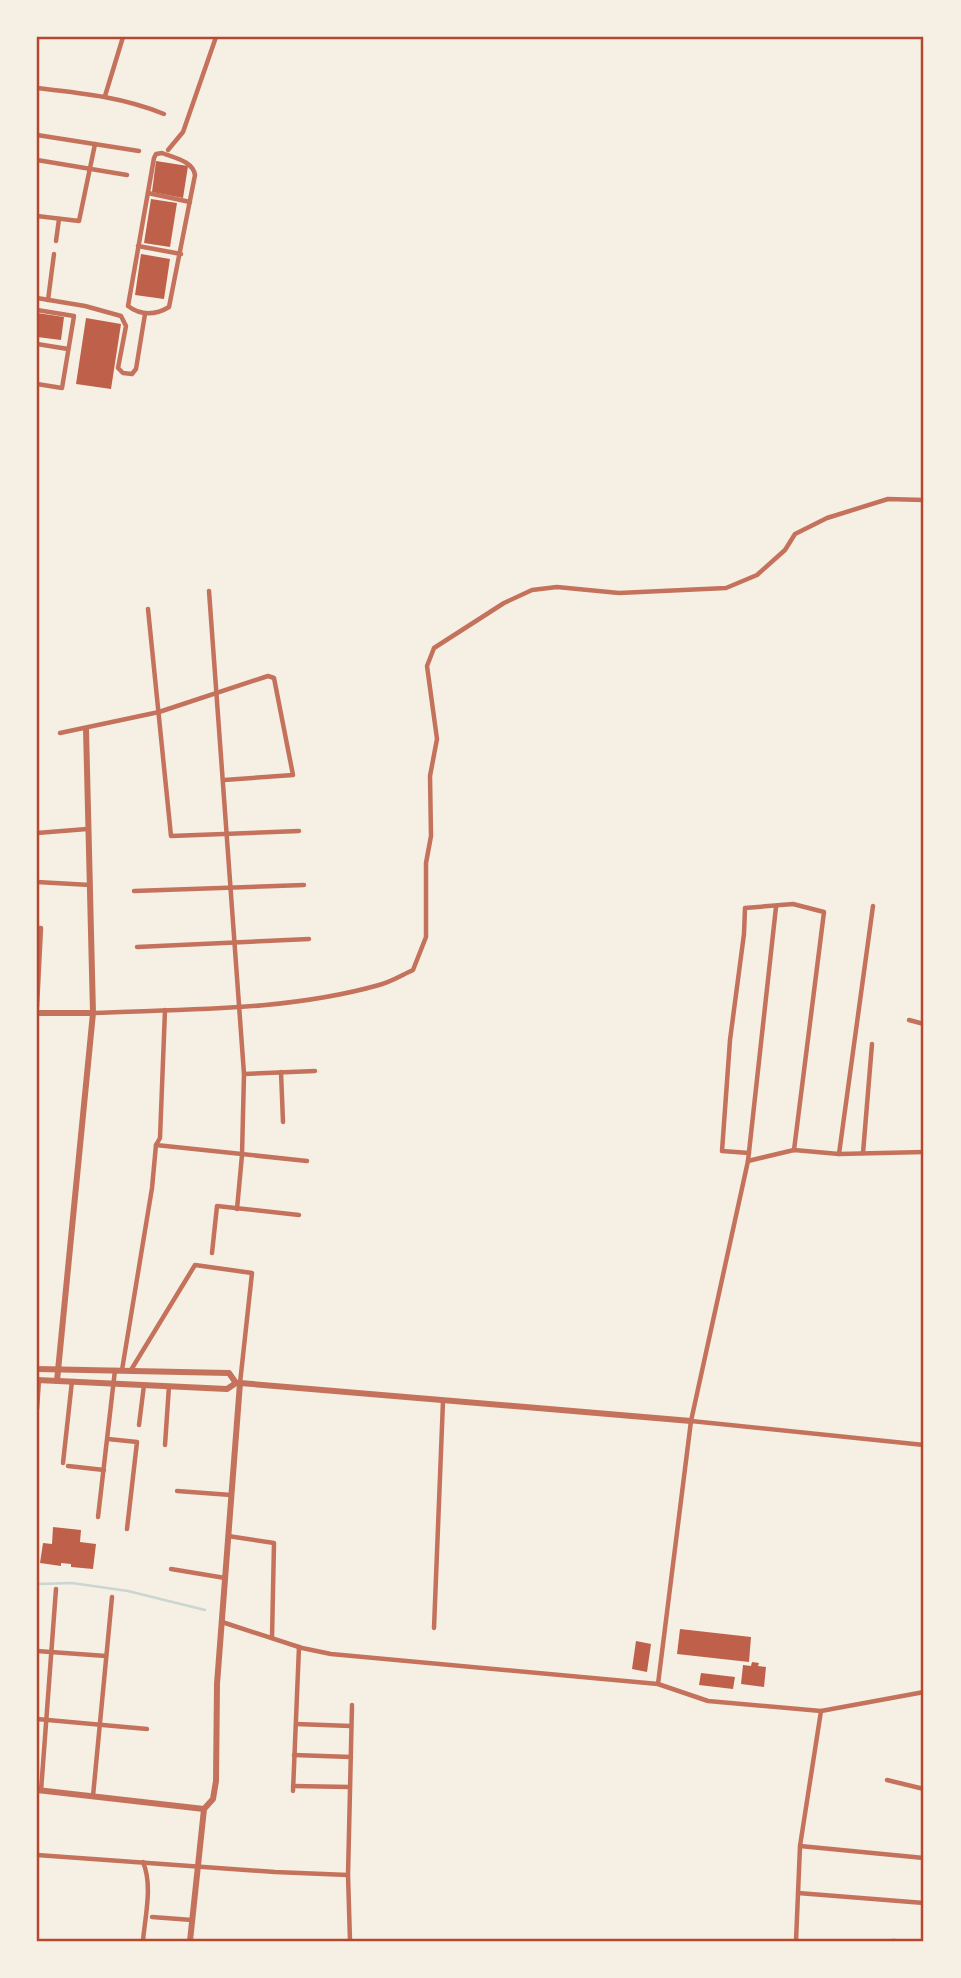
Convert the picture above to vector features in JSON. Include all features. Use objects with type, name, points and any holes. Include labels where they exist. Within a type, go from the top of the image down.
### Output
[{"type":"street","points":[[105,96],[123,37]]},
{"type":"street","points":[[168,150],[183,132],[216,37]]},
{"type":"street","points":[[37,88],[105,96],[139,104],[164,114]]},
{"type":"street","points":[[37,135],[139,151]]},
{"type":"street","points":[[37,216],[79,221],[95,144]]},
{"type":"street","points":[[162,153],[190,164],[194,169],[170,307],[145,314],[128,306],[148,193],[156,154],[162,153]]},
{"type":"street","points":[[37,160],[127,175]]},
{"type":"street","points":[[148,193],[190,202]]},
{"type":"street","points":[[56,240],[59,219]]},
{"type":"street","points":[[138,246],[181,254]]},
{"type":"street","points":[[48,300],[54,254]]},
{"type":"street","points":[[37,298],[78,304],[121,316],[126,326],[118,368],[123,373],[132,374],[136,369],[145,314]]},
{"type":"street","points":[[37,310],[74,316],[62,388],[37,384]]},
{"type":"street","points":[[37,344],[68,349]]},
{"type":"street","points":[[37,1013],[240,1007],[314,999],[382,985],[413,970],[426,937],[426,863],[432,836],[430,776],[437,740],[427,666],[434,648],[504,603],[532,590],[557,587],[620,593],[726,588],[757,575],[785,550],[795,534],[827,518],[888,499],[924,500]]},
{"type":"street","points":[[209,591],[244,1074],[242,1154],[237,1209]]},
{"type":"street","points":[[148,609],[171,836],[299,831]]},
{"type":"street","points":[[60,733],[159,712],[217,691],[268,676],[274,678],[293,775],[224,780]]},
{"type":"street","points":[[57,1381],[93,1013],[86,729]]},
{"type":"street","points":[[37,833],[88,829]]},
{"type":"street","points":[[37,882],[90,885]]},
{"type":"street","points":[[134,891],[304,885]]},
{"type":"street","points":[[749,1153],[722,1151],[730,1040],[745,908],[793,904],[824,912],[794,1150]]},
{"type":"street","points":[[658,1684],[691,1421],[748,1161],[776,906]]},
{"type":"street","points":[[839,1154],[873,906]]},
{"type":"street","points":[[37,928],[41,928],[37,1007]]},
{"type":"street","points":[[137,947],[309,939]]},
{"type":"street","points":[[98,1517],[114,1383],[152,1188],[156,1145],[160,1138],[165,1010]]},
{"type":"street","points":[[909,1020],[924,1024]]},
{"type":"street","points":[[863,1153],[872,1044]]},
{"type":"street","points":[[244,1074],[315,1071]]},
{"type":"street","points":[[281,1072],[283,1122]]},
{"type":"street","points":[[156,1145],[307,1161]]},
{"type":"street","points":[[748,1161],[794,1150],[839,1154],[924,1152]]},
{"type":"street","points":[[212,1253],[217,1206],[299,1215]]},
{"type":"street","points":[[131,1370],[195,1265],[252,1273],[238,1383],[217,1684],[216,1781],[213,1799],[204,1810],[190,1941]]},
{"type":"street","points":[[37,1368],[229,1373],[238,1383]]},
{"type":"street","points":[[37,1409],[38,1380],[227,1389],[238,1383],[691,1421],[924,1445]]},
{"type":"street","points":[[72,1381],[66,1465],[104,1470]]},
{"type":"street","points":[[139,1424],[144,1385]]},
{"type":"street","points":[[165,1445],[169,1386]]},
{"type":"street","points":[[434,1628],[443,1401]]},
{"type":"street","points":[[108,1439],[137,1442],[127,1529]]},
{"type":"street","points":[[177,1491],[231,1495]]},
{"type":"street","points":[[228,1536],[274,1543],[272,1638]]},
{"type":"street","points":[[171,1569],[225,1578]]},
{"type":"street","points":[[56,1589],[39,1791],[204,1810]]},
{"type":"street","points":[[93,1796],[112,1597]]},
{"type":"street","points":[[222,1622],[299,1647],[331,1654],[658,1684],[708,1701],[821,1711],[924,1692]]},
{"type":"street","points":[[299,1647],[293,1788],[350,1787]]},
{"type":"street","points":[[37,1651],[106,1656]]},
{"type":"street","points":[[350,1941],[348,1875],[352,1705]]},
{"type":"street","points":[[796,1941],[800,1846],[821,1711]]},
{"type":"street","points":[[37,1719],[147,1729]]},
{"type":"street","points":[[296,1724],[351,1726]]},
{"type":"street","points":[[294,1755],[351,1757]]},
{"type":"street","points":[[887,1780],[924,1789]]},
{"type":"street","points":[[800,1846],[924,1858]]},
{"type":"street","points":[[37,1855],[348,1875]]},
{"type":"street","points":[[143,1862],[147,1871],[148,1896],[143,1941]]},
{"type":"street","points":[[798,1893],[924,1903]]},
{"type":"street","points":[[152,1917],[192,1920]]},
{"type":"building","points":[[156,161],[188,166],[183,198],[152,192]]},
{"type":"building","points":[[151,199],[177,203],[170,247],[144,243]]},
{"type":"building","points":[[141,254],[170,259],[164,299],[135,295]]},
{"type":"building","points":[[37,313],[64,317],[61,340],[37,337]]},
{"type":"building","points":[[86,318],[121,324],[111,389],[76,384]]},
{"type":"building","points":[[53,1527],[81,1530],[80,1542],[96,1544],[93,1569],[71,1567],[71,1564],[61,1563],[61,1566],[40,1563],[43,1543],[52,1544]]},
{"type":"building","points":[[680,1629],[751,1637],[749,1662],[677,1654]]},
{"type":"building","points":[[636,1641],[651,1644],[647,1672],[632,1669]]},
{"type":"building","points":[[752,1662],[766,1667],[764,1687],[741,1684],[743,1665],[751,1666]]},
{"type":"building","points":[[701,1673],[735,1677],[733,1689],[699,1685]]},
{"type":"waterway","points":[[37,1584],[72,1583],[128,1591],[205,1610]]}]
